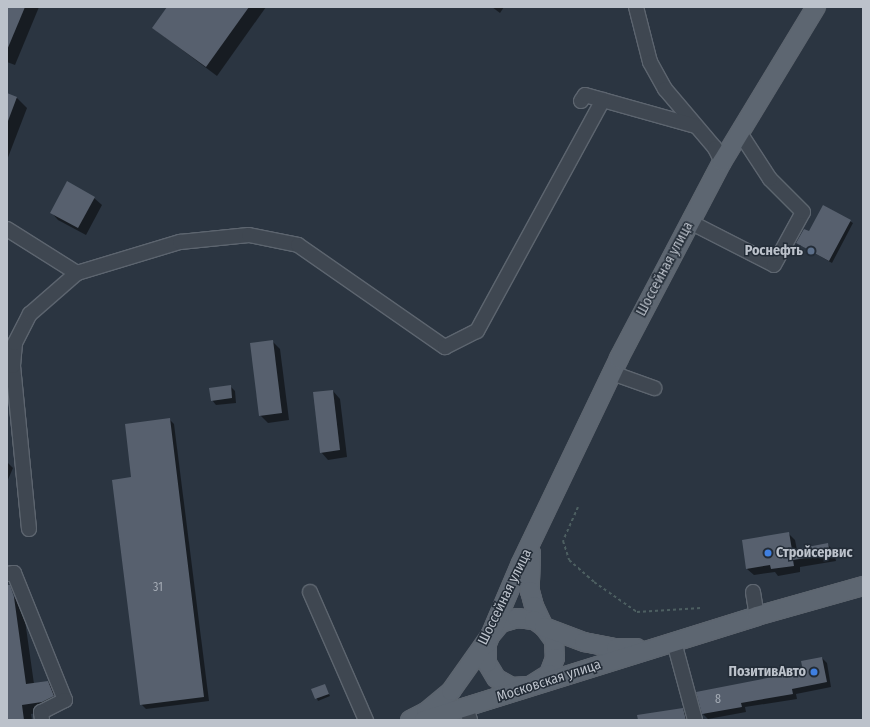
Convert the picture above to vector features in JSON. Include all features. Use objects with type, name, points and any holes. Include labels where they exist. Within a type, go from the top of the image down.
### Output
[{"type":"main road","name":"Шоссейная улица","points":[[410,720],[426,712],[451,691],[490,636],[532,540],[612,373],[690,222],[722,162],[816,7]]},
{"type":"main road","name":"Шоссейная улица","points":[[532,540],[529,563],[530,591],[534,606],[544,627]]},
{"type":"main road","name":"Московская улица","points":[[424,720],[468,714],[530,686],[757,616],[863,586]]},
{"type":"main road","name":"Московская улица","points":[[490,636],[501,623],[517,618],[534,620],[544,627],[584,642],[616,648],[651,647],[674,642]]},
{"type":"main road","points":[[490,636],[485,654],[490,671],[496,678],[512,687],[530,686],[548,674],[555,658],[554,641],[544,627]]},
{"type":"lane","points":[[636,7],[650,62],[665,89],[715,148],[722,162]]},
{"type":"lane","points":[[581,101],[584,95],[695,126]]},
{"type":"lane","points":[[29,529],[13,366],[15,344],[30,314],[77,273],[180,242],[249,235],[298,245],[445,347],[477,331],[603,100]]},
{"type":"lane","points":[[690,222],[774,265],[803,212],[770,179],[740,133]]},
{"type":"lane","points":[[7,229],[77,273]]},
{"type":"lane","points":[[612,373],[654,388]]},
{"type":"lane","points":[[7,574],[14,573],[65,700],[41,712],[42,720]]},
{"type":"lane","points":[[310,592],[366,720]]},
{"type":"lane","points":[[753,592],[757,616]]},
{"type":"lane","points":[[674,642],[695,720]]},
{"type":"path","points":[[578,508],[563,541],[568,560],[594,582],[637,612],[701,608]]},
{"type":"building","points":[[7,7],[25,7],[7,50]]},
{"type":"building","points":[[167,7],[249,7],[206,67],[152,28]]},
{"type":"building","points":[[7,93],[17,97],[8,121],[7,121]]},
{"type":"building","points":[[67,181],[95,197],[78,228],[50,213]]},
{"type":"building","points":[[823,205],[851,220],[829,261],[796,243],[804,229],[809,231]]},
{"type":"building","points":[[273,340],[282,413],[259,416],[250,343]]},
{"type":"building","points":[[231,385],[232,398],[211,401],[209,388]]},
{"type":"building","points":[[333,390],[340,450],[320,453],[313,392]]},
{"type":"building","points":[[170,418],[204,697],[140,705],[112,480],[131,477],[125,424]]},
{"type":"building","name":"Стройсервис","points":[[789,532],[792,550],[828,543],[830,554],[793,560],[794,566],[771,569],[770,565],[746,569],[742,540]]},
{"type":"building","points":[[7,585],[10,585],[14,597],[26,684],[48,681],[54,696],[42,702],[22,705],[24,720],[7,720]]},
{"type":"building","points":[[822,657],[827,682],[792,689],[793,694],[741,703],[742,707],[702,714],[696,692],[803,671],[801,661]]},
{"type":"building","points":[[325,684],[329,694],[315,699],[311,689]]},
{"type":"building","points":[[683,708],[686,720],[638,720],[637,715]]},
{"type":"place","name":"Роснефть","points":[[811,251]]},
{"type":"place","name":"Стройсервис","points":[[768,553]]},
{"type":"place","name":"ПозитивАвто","points":[[814,672]]}]
